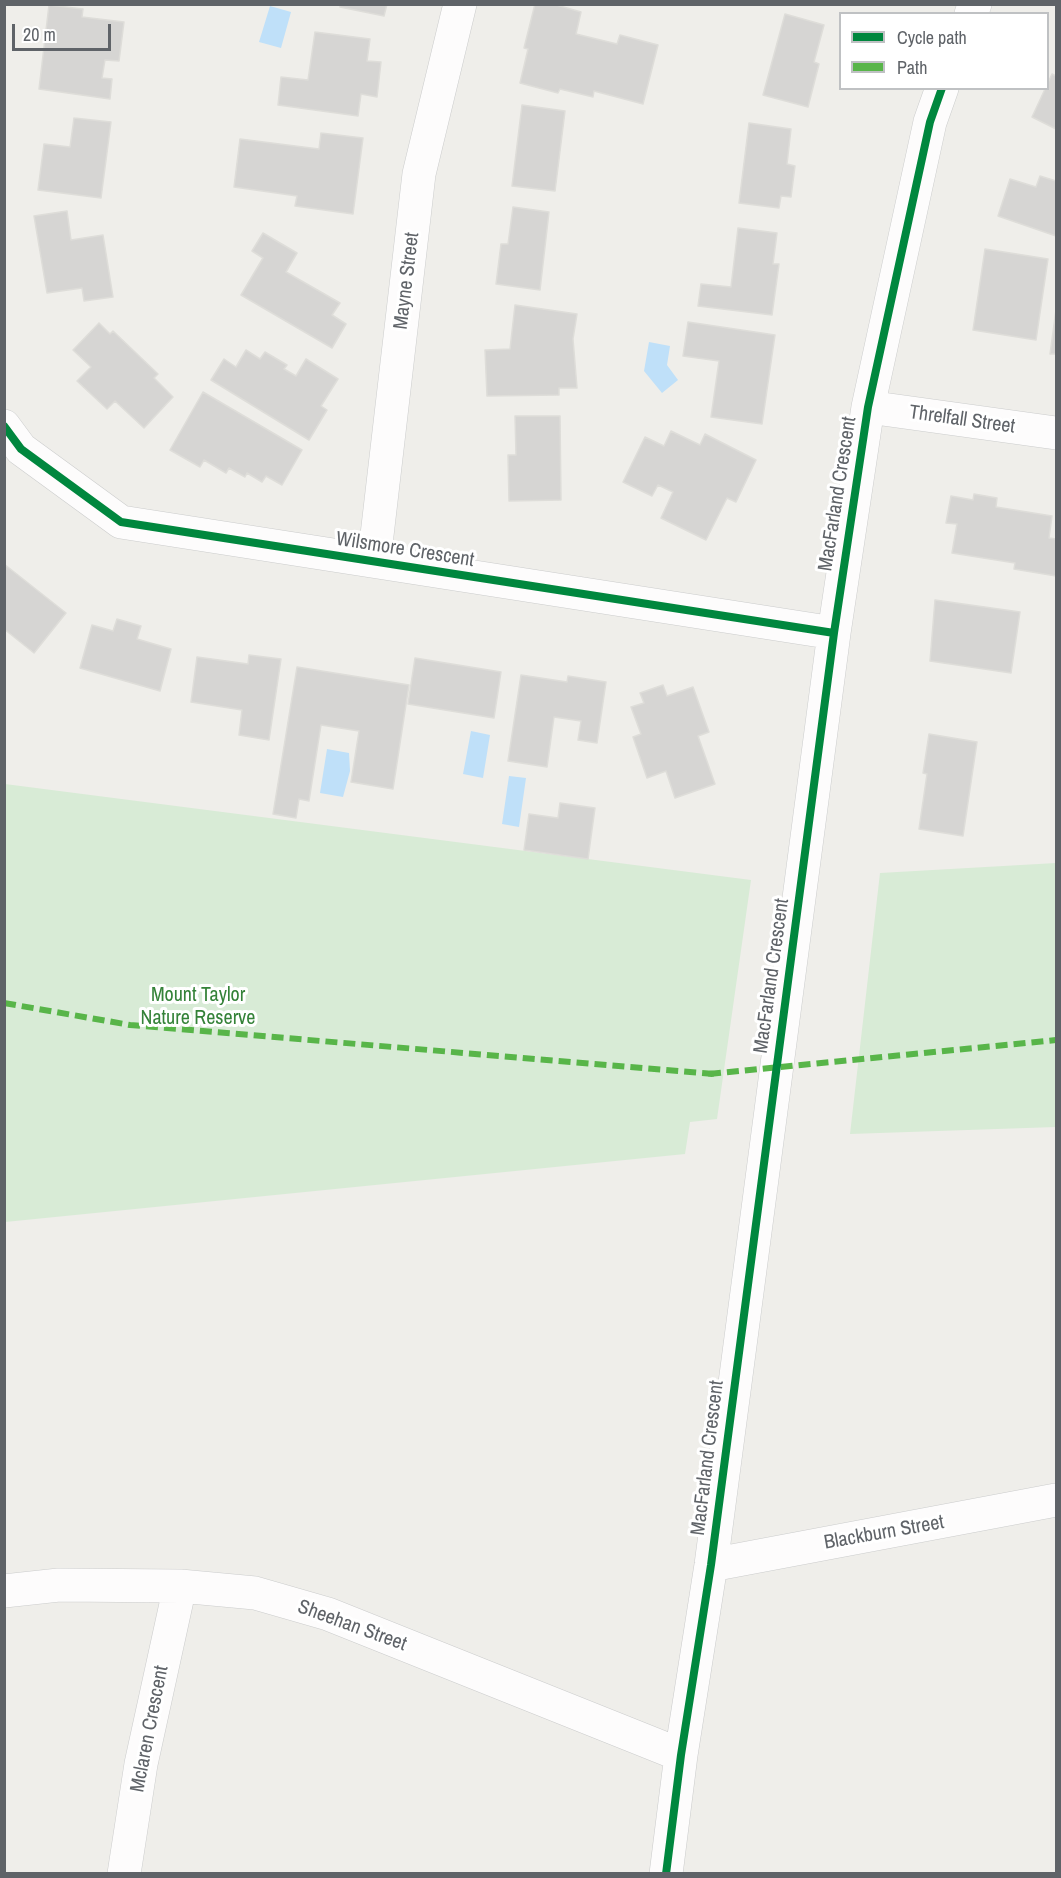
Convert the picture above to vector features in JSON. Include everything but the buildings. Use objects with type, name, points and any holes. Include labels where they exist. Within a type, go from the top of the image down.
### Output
[{"type":"street","name":"Mayne Street","points":[[374,561],[419,174],[460,4]]},
{"type":"street","name":"MacFarland Crescent","points":[[666,1874],[681,1755],[711,1565],[834,633],[868,407],[930,122],[941,90]]},
{"type":"street","name":"Threlfall Street","points":[[868,407],[1056,433]]},
{"type":"street","name":"Wilsmore Crescent","points":[[4,426],[21,449],[120,522],[834,633]]},
{"type":"street","name":"Blackburn Street","points":[[711,1565],[1056,1500]]},
{"type":"street","name":"Sheehan Street","points":[[4,1591],[59,1585],[180,1586],[255,1593],[328,1614],[681,1755]]},
{"type":"street","name":"Mclaren Crescent","points":[[124,1874],[141,1764],[180,1586]]},
{"type":"green space","name":"Mount Taylor Nature Reserve","points":[[5,784],[751,880],[717,1119],[690,1122],[685,1154],[5,1222]]},
{"type":"green space","points":[[1056,863],[1056,1127],[850,1134],[880,873]]},
{"type":"water","points":[[270,6],[291,12],[281,48],[259,42]]},
{"type":"water","points":[[649,342],[670,346],[667,365],[678,380],[662,393],[644,371]]},
{"type":"water","points":[[471,731],[490,735],[483,778],[463,774]]},
{"type":"water","points":[[327,749],[349,753],[350,771],[343,797],[320,793]]},
{"type":"water","points":[[509,776],[526,778],[519,827],[502,824]]},
{"type":"marked path","points":[[4,1003],[130,1025],[715,1074]]},
{"type":"marked path","points":[[709,1074],[1056,1040]]},
{"type":"cycle path","points":[[666,1874],[681,1755],[711,1565],[834,633],[868,407],[930,122],[941,90]]},
{"type":"cycle path","points":[[4,426],[21,449],[121,522],[834,633]]}]
